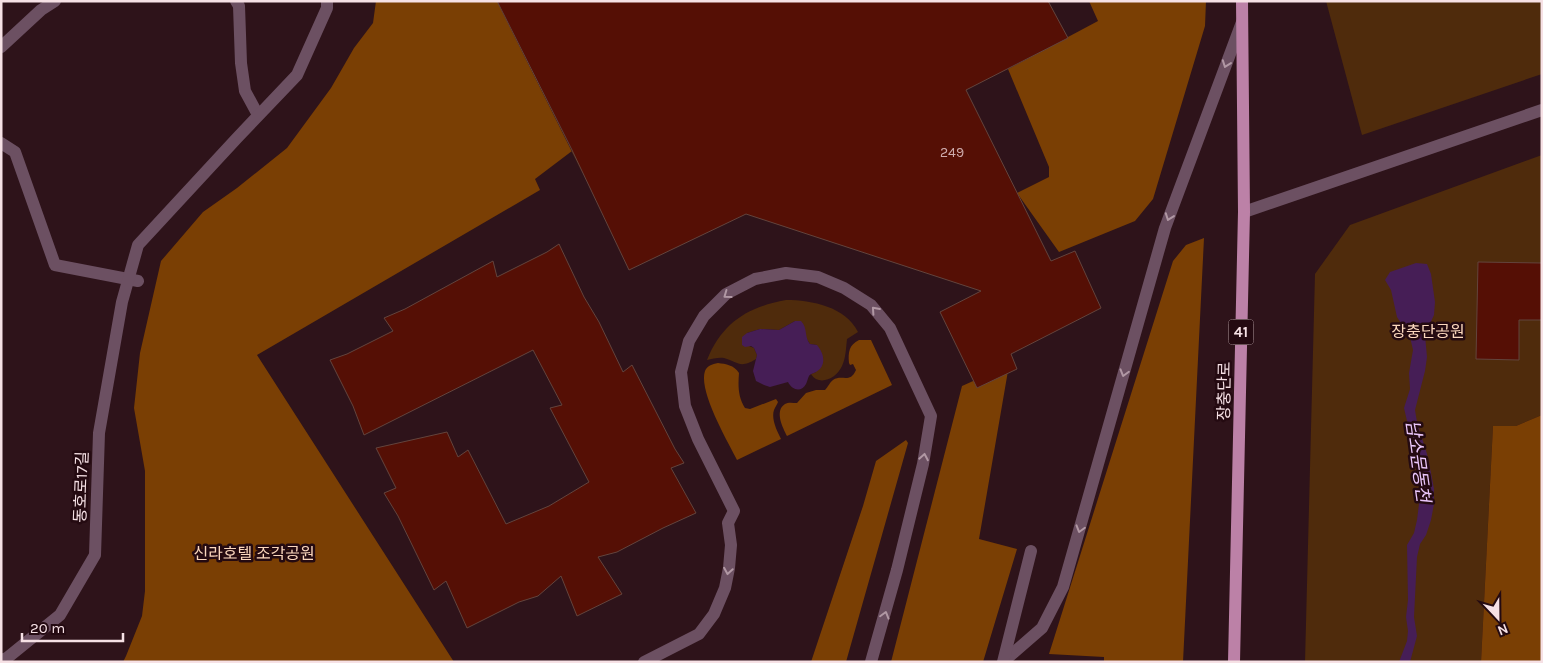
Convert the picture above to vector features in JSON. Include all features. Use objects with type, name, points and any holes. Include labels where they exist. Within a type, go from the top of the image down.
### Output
[{"type":"main road","name":"장충단로","points":[[1234,662],[1244,212],[1242,1]]},
{"type":"street","points":[[1,47],[41,10],[55,1]]},
{"type":"street","points":[[236,1],[239,6],[241,63],[245,91],[258,115]]},
{"type":"street","name":"동호로17길","points":[[1,660],[60,615],[95,555],[99,433],[122,302],[133,280],[138,245],[297,75],[327,8],[327,1]]},
{"type":"street","points":[[1004,661],[1042,628],[1063,587],[1165,228],[1243,19]]},
{"type":"street","points":[[1244,212],[1542,110]]},
{"type":"street","points":[[1,144],[15,152],[54,265],[133,280]]},
{"type":"street","points":[[644,662],[699,634],[714,614],[725,588],[729,568],[731,545],[728,523],[734,511],[698,439],[685,406],[681,372],[689,342],[704,316],[726,294],[755,279],[786,273],[818,277],[844,288],[871,305],[890,328],[931,416],[900,561],[871,662]]},
{"type":"street","points":[[1004,661],[1031,551]]},
{"type":"green space","name":"신라호텔 조각공원","points":[[376,1],[497,1],[572,151],[535,179],[540,190],[257,355],[454,662],[123,662],[142,616],[145,591],[145,471],[134,408],[140,353],[161,261],[203,212],[237,188],[287,148],[331,88],[354,48],[373,23]]},
{"type":"green space","points":[[1089,1],[1206,1],[1205,26],[1153,199],[1135,221],[1059,252],[1017,193],[1049,177],[1049,167],[1008,69],[1098,21]]},
{"type":"green space","points":[[1326,1],[1542,1],[1542,74],[1362,135]]},
{"type":"green space","name":"장충단공원","points":[[1542,155],[1542,415],[1516,426],[1493,426],[1481,662],[1305,662],[1315,274],[1350,225]]},
{"type":"green space","points":[[1204,238],[1183,662],[1104,662],[1104,657],[1049,654],[1173,261],[1186,245]]},
{"type":"green space","points":[[786,300],[807,301],[827,307],[837,311],[853,323],[858,332],[847,339],[843,363],[836,374],[823,380],[814,378],[811,374],[816,372],[817,345],[810,344],[795,321],[779,330],[760,329],[747,333],[749,346],[754,348],[757,355],[756,359],[751,362],[739,364],[722,358],[707,360],[720,336],[738,319],[759,307]]},
{"type":"green space","points":[[859,340],[871,340],[892,385],[787,436],[780,420],[782,407],[788,403],[797,403],[806,393],[825,390],[836,378],[851,377],[856,370],[853,364],[850,365],[849,363],[849,352],[853,344]]},
{"type":"green space","points":[[718,363],[727,364],[739,373],[739,391],[745,408],[750,409],[776,399],[778,402],[773,417],[781,439],[737,460],[715,416],[706,391],[705,371],[710,366]]},
{"type":"green space","points":[[1009,365],[979,539],[1017,549],[983,662],[891,662],[962,386]]},
{"type":"green space","points":[[1542,415],[1542,662],[1481,662],[1493,426],[1516,426]]},
{"type":"green space","points":[[906,440],[908,443],[846,662],[811,662],[876,461]]},
{"type":"water","name":"남소문동천","points":[[1416,263],[1427,264],[1431,274],[1435,302],[1434,315],[1425,335],[1427,357],[1415,410],[1431,473],[1434,504],[1431,520],[1426,535],[1420,544],[1417,557],[1414,617],[1417,636],[1410,662],[1399,662],[1407,641],[1407,545],[1414,533],[1417,520],[1419,484],[1417,464],[1404,408],[1410,389],[1409,373],[1413,350],[1410,337],[1397,317],[1391,290],[1385,280],[1390,272]]},
{"type":"water","points":[[795,321],[801,321],[805,327],[810,344],[817,345],[819,348],[823,355],[822,366],[810,375],[802,389],[794,389],[788,382],[770,387],[756,381],[753,371],[757,355],[751,346],[745,347],[742,345],[742,337],[747,333],[760,329],[779,330]]},
{"type":"building","points":[[497,1],[1048,1],[1068,38],[966,90],[1051,261],[1075,251],[1101,308],[1011,354],[1017,369],[977,388],[940,312],[981,291],[746,214],[629,270],[572,150]]},
{"type":"building","points":[[559,244],[623,372],[632,365],[684,463],[671,468],[696,513],[617,552],[598,557],[622,594],[577,616],[561,576],[538,596],[519,602],[467,628],[446,581],[434,590],[398,516],[384,493],[396,488],[376,448],[447,432],[458,457],[468,450],[506,524],[549,506],[589,482],[550,408],[562,405],[533,350],[364,435],[353,406],[330,360],[347,354],[393,331],[384,318],[405,309],[493,261],[497,277]]},
{"type":"building","points":[[1478,262],[1542,263],[1542,320],[1519,320],[1519,360],[1476,359]]}]
